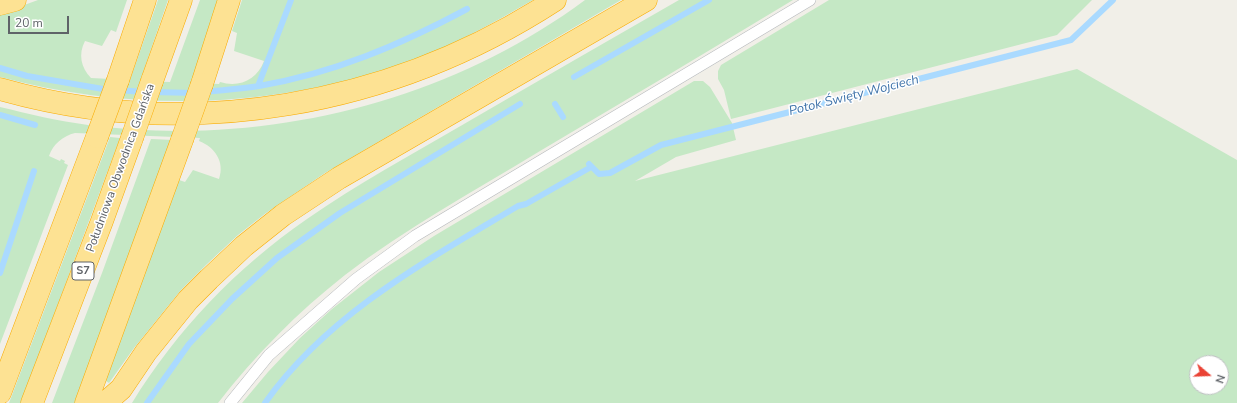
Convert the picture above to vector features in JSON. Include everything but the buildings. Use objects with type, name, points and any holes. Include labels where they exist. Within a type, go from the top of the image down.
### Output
[{"type":"highway","points":[[0,4],[15,0]]},
{"type":"highway","points":[[0,393],[98,137],[145,0]]},
{"type":"highway","name":"Południowa Obwodnica Gdańska","points":[[32,403],[100,228],[181,0]]},
{"type":"highway","points":[[86,403],[182,140],[230,0]]},
{"type":"highway","points":[[0,89],[67,104],[137,113],[212,113],[276,107],[354,91],[395,79],[486,40],[527,18],[556,0]]},
{"type":"highway","points":[[105,403],[121,389],[146,352],[194,295],[244,246],[283,215],[339,178],[646,0]]},
{"type":"lane","points":[[230,403],[269,355],[356,279],[415,236],[810,0]]},
{"type":"green space","points":[[38,0],[127,0],[116,32],[111,30],[102,46],[85,41],[81,56],[85,70],[91,78],[130,80],[158,0],[168,0],[140,81],[170,82],[200,0],[223,0],[195,83],[219,84],[220,82],[234,84],[252,78],[261,68],[264,61],[234,51],[237,33],[232,31],[242,0],[533,0],[488,26],[441,49],[409,62],[359,78],[308,89],[257,97],[205,101],[153,100],[102,96],[51,89],[0,77],[0,12]]},
{"type":"green space","points":[[585,0],[621,0],[325,173],[266,213],[238,235],[181,290],[134,348],[109,383],[106,381],[108,373],[179,180],[185,182],[193,170],[219,179],[221,173],[220,161],[210,147],[199,141],[200,138],[75,133],[66,136],[56,144],[49,156],[60,161],[61,159],[68,165],[0,344],[0,107],[88,125],[153,130],[219,130],[284,123],[348,110],[412,91],[472,67],[531,36]]},
{"type":"green space","points":[[679,0],[793,0],[441,210],[392,241],[345,275],[294,319],[262,351],[218,403],[132,403],[149,376],[188,326],[232,279],[281,238],[326,206],[404,158]]},
{"type":"green space","points":[[829,0],[1092,0],[1057,35],[731,119],[724,90],[718,79],[718,71],[721,65]]},
{"type":"green space","points":[[1077,69],[1237,160],[1237,403],[242,403],[268,372],[300,338],[332,309],[379,272],[434,236],[694,81],[703,81],[710,87],[732,123],[736,140],[676,157],[635,181]]},
{"type":"green space","points":[[110,137],[120,138],[21,403],[9,403]]},
{"type":"green space","points":[[151,139],[174,140],[77,403],[52,403],[102,273]]},
{"type":"waterway","points":[[258,86],[291,0]]},
{"type":"waterway","points":[[574,77],[709,0]]},
{"type":"waterway","name":"Potok Święty Wojciech","points":[[589,164],[599,174],[610,173],[661,145],[1071,40],[1113,0]]},
{"type":"waterway","points":[[204,92],[259,86],[314,74],[392,46],[467,9]]},
{"type":"waterway","points":[[0,68],[27,76],[109,90]]},
{"type":"waterway","points":[[118,90],[143,92]]},
{"type":"waterway","points":[[152,92],[195,93]]},
{"type":"waterway","points":[[147,403],[189,344],[232,299],[277,258],[340,213],[520,104]]},
{"type":"waterway","name":"Potok Święty Wojciech","points":[[555,104],[563,117]]},
{"type":"waterway","points":[[0,115],[35,125]]},
{"type":"waterway","points":[[265,403],[290,371],[318,342],[348,316],[381,292],[449,247],[518,206],[526,204],[591,167]]},
{"type":"waterway","points":[[0,273],[34,171]]}]
